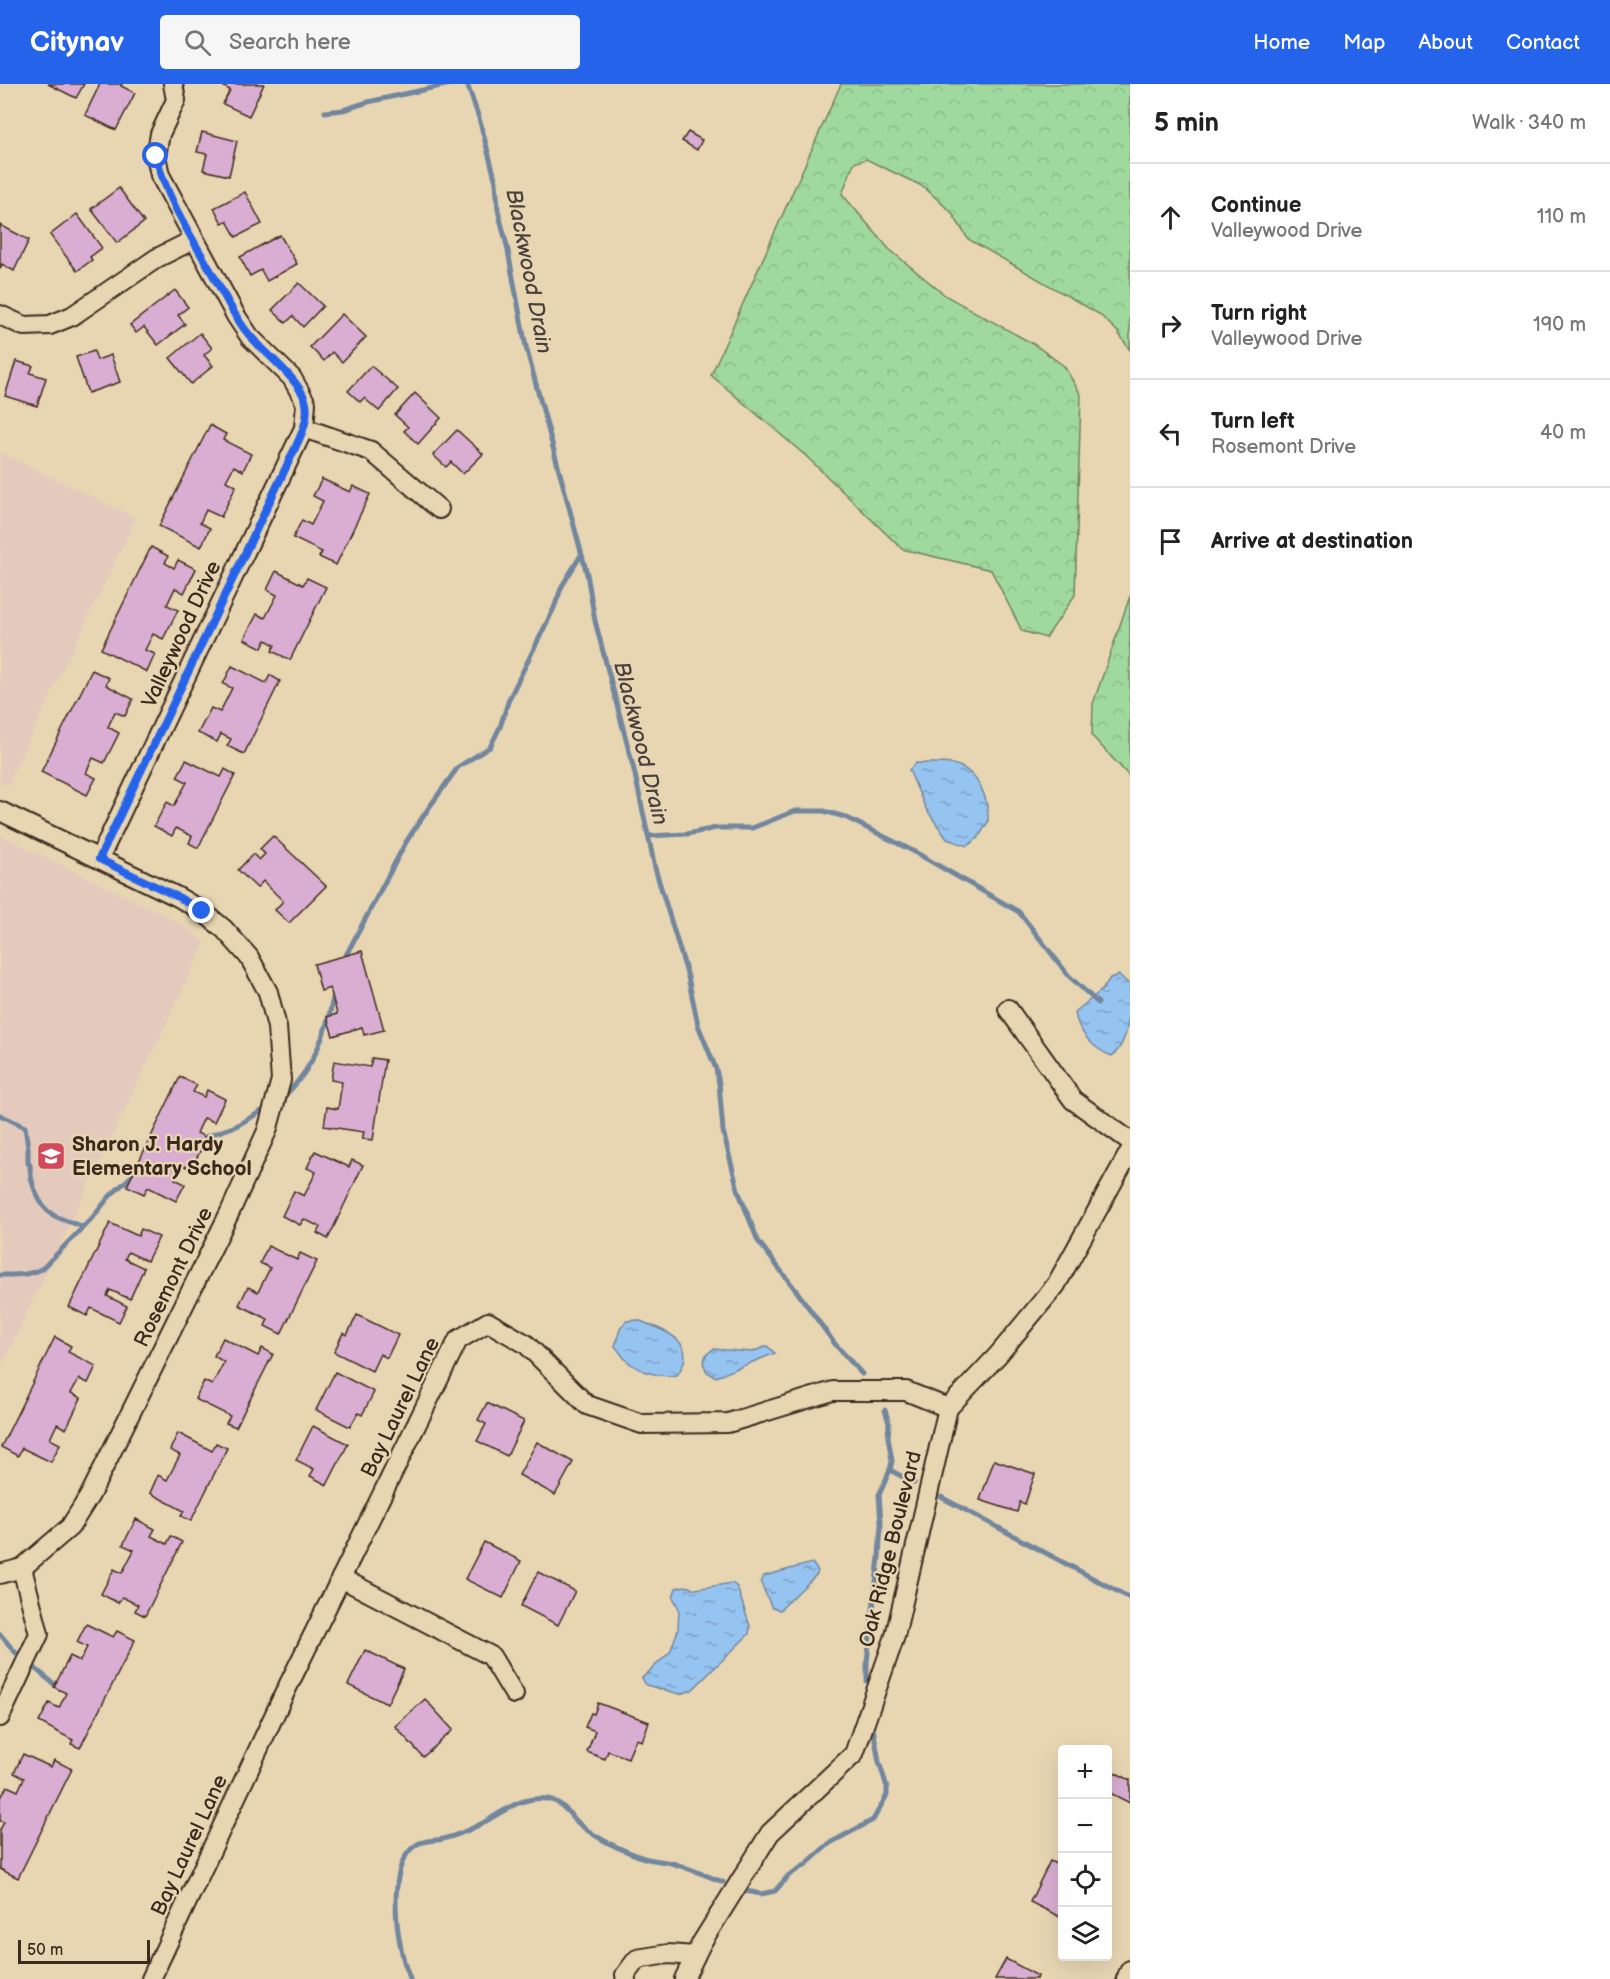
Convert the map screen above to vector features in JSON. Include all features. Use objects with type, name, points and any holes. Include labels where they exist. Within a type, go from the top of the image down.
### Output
[{"type":"street","name":"Valleywood Drive","points":[[99,859],[304,428],[306,403],[292,378],[246,330],[193,240],[160,175],[156,156],[160,134],[176,100],[173,84]]},
{"type":"street","points":[[0,315],[24,326],[51,325],[72,316],[157,258],[193,240]]},
{"type":"street","points":[[304,428],[371,451],[439,509]]},
{"type":"street","name":"Rosemont Drive","points":[[0,811],[178,897],[202,911],[224,929],[249,957],[268,992],[277,1027],[281,1080],[267,1131],[229,1214],[90,1495],[70,1527],[22,1568],[0,1574]]},
{"type":"street","points":[[1008,1009],[1073,1100],[1130,1141]]},
{"type":"street","points":[[948,1408],[998,1355],[1056,1285],[1130,1151]]},
{"type":"street","name":"Bay Laurel Lane","points":[[150,1979],[341,1578],[458,1340],[488,1322],[526,1344],[587,1405],[642,1424],[728,1423],[833,1391],[906,1391],[948,1408]]},
{"type":"street","name":"Oak Ridge Boulevard","points":[[684,1979],[702,1942],[770,1833],[854,1754],[895,1636],[948,1408]]},
{"type":"street","points":[[0,1717],[39,1634],[22,1568]]},
{"type":"street","points":[[341,1578],[491,1656],[514,1694]]},
{"type":"street","points":[[626,1979],[625,1975],[637,1959],[668,1954],[695,1956]]},
{"type":"street","points":[[1126,1979],[1130,1970]]},
{"type":"shaded area","points":[[0,452],[136,518],[7,786],[0,782]]},
{"type":"shaded area","name":"Sharon J. Hardy Elementary School","points":[[0,835],[169,917],[186,927],[205,943],[0,1369]]},
{"type":"green space","points":[[841,84],[1130,84],[1130,350],[1117,331],[1099,314],[968,239],[952,213],[924,187],[866,159],[854,163],[842,194],[889,249],[946,296],[1035,345],[1064,366],[1081,395],[1075,595],[1046,638],[1022,631],[991,570],[902,549],[807,457],[711,375]]},
{"type":"green space","points":[[1130,596],[1129,776],[1092,736],[1093,704]]},
{"type":"water","points":[[916,763],[954,764],[967,770],[978,782],[987,806],[988,822],[978,838],[967,846],[947,839],[926,809],[909,770]]},
{"type":"water","points":[[1119,975],[1130,985],[1129,1014],[1126,1034],[1118,1050],[1112,1056],[1099,1049],[1088,1039],[1079,1026],[1075,1012],[1103,989],[1110,978]]},
{"type":"water","points":[[638,1320],[676,1338],[682,1345],[685,1353],[677,1375],[658,1375],[644,1371],[627,1361],[615,1346],[620,1329],[626,1321]]},
{"type":"water","points":[[767,1346],[775,1353],[716,1377],[707,1372],[703,1363],[706,1355],[713,1349],[752,1352]]},
{"type":"water","points":[[812,1563],[818,1571],[817,1574],[780,1610],[772,1608],[761,1583],[764,1576]]},
{"type":"water","points":[[732,1583],[737,1587],[750,1626],[749,1634],[692,1690],[680,1694],[646,1685],[642,1678],[670,1652],[678,1630],[679,1609],[673,1597],[676,1588],[685,1586],[696,1589]]},
{"type":"building","points":[[48,84],[84,84],[76,98]]},
{"type":"building","points":[[100,84],[122,84],[121,86],[135,93],[116,130],[85,115]]},
{"type":"building","points":[[226,84],[264,84],[249,116],[223,104],[230,90],[224,87]]},
{"type":"building","points":[[202,132],[237,141],[229,176],[203,170],[207,154],[197,152]]},
{"type":"building","points":[[688,132],[702,140],[697,150],[682,141]]},
{"type":"building","points":[[119,188],[144,222],[117,243],[91,209]]},
{"type":"building","points":[[245,192],[262,224],[236,237],[227,221],[222,223],[214,208]]},
{"type":"building","points":[[77,214],[102,248],[90,257],[92,260],[77,271],[50,235]]},
{"type":"building","points":[[0,225],[29,240],[14,271],[2,264],[0,269]]},
{"type":"building","points":[[280,235],[297,264],[267,281],[261,270],[250,276],[240,257]]},
{"type":"building","points":[[299,283],[323,306],[303,327],[293,316],[286,323],[272,310]]},
{"type":"building","points":[[175,290],[188,307],[178,315],[185,324],[158,345],[144,327],[136,333],[130,325]]},
{"type":"building","points":[[342,314],[366,337],[342,362],[332,352],[324,361],[310,347]]},
{"type":"building","points":[[200,333],[212,348],[204,355],[213,366],[191,384],[170,358]]},
{"type":"building","points":[[94,351],[97,360],[111,355],[120,382],[88,393],[76,357]]},
{"type":"building","points":[[16,361],[33,366],[30,373],[46,378],[37,406],[5,396]]},
{"type":"building","points":[[371,366],[398,389],[379,411],[364,398],[360,402],[348,391]]},
{"type":"building","points":[[415,393],[441,418],[418,444],[404,431],[408,427],[395,415]]},
{"type":"building","points":[[210,425],[226,434],[223,440],[251,454],[243,471],[234,466],[226,481],[236,486],[221,517],[206,510],[200,523],[210,528],[201,547],[159,526]]},
{"type":"building","points":[[457,430],[483,454],[463,474],[451,462],[446,467],[433,455]]},
{"type":"building","points":[[322,479],[350,492],[353,486],[370,494],[336,565],[319,557],[322,552],[293,538],[302,520],[311,525],[323,501],[313,496]]},
{"type":"building","points":[[151,547],[168,556],[165,563],[174,568],[178,560],[196,569],[184,593],[175,588],[167,605],[178,610],[163,639],[153,634],[145,650],[155,654],[147,672],[101,649]]},
{"type":"building","points":[[276,571],[303,585],[307,578],[326,587],[290,660],[272,651],[275,645],[266,640],[262,648],[244,639],[257,614],[265,618],[277,595],[267,590]]},
{"type":"building","points":[[232,666],[266,683],[270,675],[280,681],[244,754],[227,746],[231,739],[221,734],[217,742],[198,733],[211,708],[220,712],[232,688],[223,684]]},
{"type":"building","points":[[92,670],[109,678],[106,685],[133,699],[125,716],[115,712],[108,727],[119,733],[104,763],[93,758],[86,773],[96,778],[87,795],[41,772]]},
{"type":"building","points":[[186,760],[221,777],[225,769],[235,775],[198,848],[189,843],[192,836],[176,828],[172,836],[154,826],[167,802],[174,806],[187,782],[177,777]]},
{"type":"building","points":[[273,836],[326,886],[289,923],[275,910],[283,901],[263,881],[257,888],[238,870],[253,854],[259,860],[265,854],[260,849]]},
{"type":"building","points":[[362,951],[384,1030],[364,1035],[362,1027],[333,1036],[327,1017],[337,1014],[330,988],[321,991],[314,964]]},
{"type":"building","points":[[372,1058],[385,1060],[373,1140],[362,1139],[364,1132],[324,1126],[327,1107],[338,1109],[342,1082],[331,1080],[334,1061],[370,1067]]},
{"type":"building","points":[[180,1077],[197,1085],[193,1092],[204,1097],[207,1090],[225,1099],[214,1122],[204,1118],[197,1133],[207,1138],[191,1169],[182,1165],[175,1179],[185,1184],[176,1201],[148,1187],[144,1194],[127,1186]]},
{"type":"building","points":[[315,1151],[349,1167],[352,1160],[363,1165],[328,1239],[317,1233],[320,1227],[304,1219],[300,1225],[282,1216],[294,1191],[304,1196],[316,1172],[307,1168]]},
{"type":"building","points":[[110,1223],[138,1236],[141,1229],[159,1237],[147,1261],[128,1252],[125,1259],[144,1268],[130,1299],[110,1290],[107,1296],[127,1306],[119,1322],[91,1308],[87,1316],[69,1307]]},
{"type":"building","points":[[268,1246],[297,1260],[300,1253],[317,1261],[281,1334],[265,1326],[268,1319],[239,1305],[248,1287],[258,1292],[270,1268],[260,1263]]},
{"type":"building","points":[[357,1315],[398,1335],[387,1358],[380,1354],[372,1371],[334,1352],[343,1333],[347,1335]]},
{"type":"building","points":[[55,1337],[71,1346],[68,1352],[96,1366],[88,1383],[79,1379],[71,1393],[81,1398],[66,1429],[57,1424],[50,1439],[60,1444],[51,1462],[22,1448],[18,1456],[1,1447]]},
{"type":"building","points":[[223,1338],[258,1356],[262,1348],[273,1354],[236,1427],[226,1423],[230,1416],[195,1399],[204,1381],[212,1385],[224,1362],[214,1356]]},
{"type":"building","points":[[335,1372],[374,1392],[362,1415],[358,1413],[350,1427],[316,1410]]},
{"type":"building","points":[[487,1403],[524,1421],[507,1456],[477,1441],[486,1424],[478,1420]]},
{"type":"building","points":[[313,1426],[348,1444],[327,1485],[310,1476],[314,1469],[296,1460]]},
{"type":"building","points":[[178,1433],[212,1451],[216,1443],[227,1448],[191,1521],[181,1516],[184,1511],[150,1493],[158,1475],[167,1480],[180,1455],[170,1450]]},
{"type":"building","points":[[537,1442],[573,1462],[555,1495],[519,1475]]},
{"type":"building","points":[[994,1460],[1035,1474],[1025,1504],[1020,1502],[1017,1512],[980,1500]]},
{"type":"building","points":[[136,1519],[155,1529],[151,1536],[167,1544],[171,1536],[182,1542],[145,1616],[135,1611],[138,1605],[122,1597],[118,1603],[101,1594],[114,1569],[122,1573],[134,1550],[123,1545]]},
{"type":"building","points":[[484,1542],[521,1561],[503,1598],[465,1579]]},
{"type":"building","points":[[538,1572],[575,1591],[558,1625],[521,1606]]},
{"type":"building","points":[[86,1624],[113,1637],[117,1631],[135,1640],[80,1748],[71,1744],[73,1740],[39,1722],[49,1703],[59,1708],[66,1693],[54,1687],[70,1656],[80,1661],[87,1647],[77,1642]]},
{"type":"building","points":[[365,1650],[404,1669],[387,1704],[348,1685]]},
{"type":"building","points":[[425,1699],[453,1730],[423,1757],[395,1726]]},
{"type":"building","points":[[598,1703],[649,1722],[642,1741],[636,1739],[628,1758],[608,1751],[605,1759],[587,1752],[595,1731],[585,1727]]},
{"type":"building","points":[[23,1754],[51,1767],[54,1760],[72,1769],[18,1878],[0,1869],[0,1830],[4,1822],[0,1821],[0,1800],[7,1786],[18,1791],[24,1778],[14,1773]]},
{"type":"building","points":[[1112,1771],[1130,1780],[1130,1803],[1112,1794]]},
{"type":"building","points":[[1050,1861],[1058,1865],[1058,1916],[1030,1902]]},
{"type":"building","points":[[1006,1959],[1038,1976],[1037,1979],[995,1979]]},
{"type":"waterway","points":[[325,112],[343,110],[368,102],[450,84]]},
{"type":"waterway","name":"Blackwood Drain","points":[[467,84],[479,118],[496,182],[498,210],[526,347],[587,574],[595,621],[634,770],[655,868],[688,977],[698,1025],[716,1069],[723,1131],[738,1190],[758,1241],[835,1344],[862,1374]]},
{"type":"waterway","points":[[343,961],[406,842],[428,809],[458,767],[490,747],[500,727],[509,699],[554,608],[562,586],[581,555]]},
{"type":"waterway","points":[[649,836],[687,834],[716,828],[752,828],[795,811],[824,811],[845,817],[913,851],[1019,912],[1069,976],[1098,1003]]},
{"type":"waterway","points":[[282,1098],[302,1076],[317,1050],[323,1037],[334,993]]},
{"type":"waterway","points":[[199,1139],[236,1126],[267,1108]]},
{"type":"waterway","points":[[0,1115],[25,1127],[31,1178],[43,1206],[53,1215],[83,1227]]},
{"type":"waterway","points":[[0,1275],[27,1274],[43,1268],[94,1216],[109,1197],[138,1170]]},
{"type":"waterway","points":[[867,1681],[867,1662],[879,1557],[881,1524],[879,1495],[892,1461],[888,1437],[889,1423],[885,1410]]},
{"type":"waterway","name":"Blackwood Drain","points":[[890,1470],[914,1483]]},
{"type":"waterway","name":"Blackwood Drain","points":[[941,1497],[1130,1598]]},
{"type":"waterway","points":[[0,1634],[15,1652],[59,1688]]},
{"type":"waterway","points":[[746,1891],[761,1894],[775,1891],[789,1875],[805,1865],[830,1843],[873,1820],[887,1795],[887,1787],[879,1762],[872,1722]]},
{"type":"waterway","points":[[410,1979],[401,1948],[396,1909],[400,1871],[406,1856],[419,1843],[462,1833],[520,1802],[538,1798],[554,1801],[559,1803],[583,1827],[612,1845],[644,1858],[675,1864],[723,1882]]},
{"type":"place","name":"Sharon J. Hardy Elementary School","points":[[51,1156]]},
{"type":"route","points":[[156,156],[160,175],[236,316],[250,337],[292,378],[306,403],[304,428],[290,459],[99,859],[202,911]]}]
